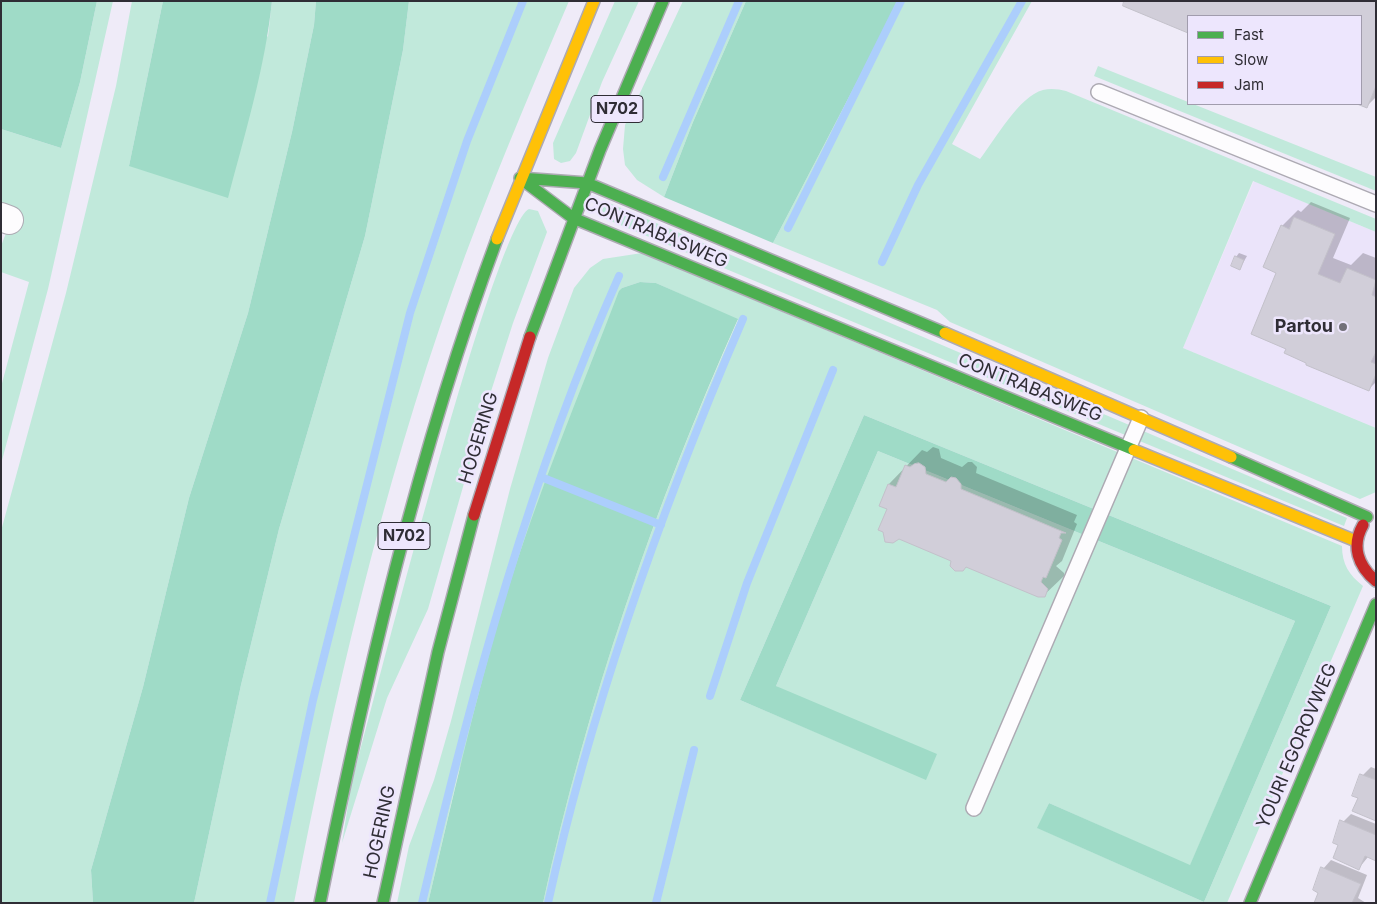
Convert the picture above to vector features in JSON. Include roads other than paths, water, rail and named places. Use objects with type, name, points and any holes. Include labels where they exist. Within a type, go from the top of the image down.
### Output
[{"type":"main road","name":"N702","points":[[320,903],[352,741],[392,577],[468,325],[520,178],[594,1]]},
{"type":"main road","name":"HOGERING","points":[[383,903],[424,708],[453,590],[507,405],[573,218],[663,1]]},
{"type":"main road","name":"CONTRABASWEG","points":[[520,178],[587,183],[660,212],[1141,418],[1372,514]]},
{"type":"main road","name":"CONTRABASWEG","points":[[520,178],[573,218],[1356,541]]},
{"type":"main road","points":[[1372,514],[1360,528],[1356,541],[1358,559],[1368,576],[1376,581]]},
{"type":"main road","name":"YOURI EGOROVWEG","points":[[1250,903],[1376,604]]},
{"type":"lane","points":[[1099,92],[1376,204]]},
{"type":"lane","points":[[974,808],[1141,418]]},
{"type":"waterway","points":[[270,903],[313,700],[410,313],[467,141],[523,1]]},
{"type":"waterway","points":[[663,177],[739,1]]},
{"type":"waterway","points":[[788,228],[901,1]]},
{"type":"waterway","points":[[882,262],[918,185],[1022,1]]},
{"type":"waterway","points":[[422,903],[461,743],[506,585],[558,429],[587,352],[619,276]]},
{"type":"waterway","points":[[548,903],[586,754],[632,606],[685,461],[743,319]]},
{"type":"waterway","points":[[710,696],[747,583],[833,370]]},
{"type":"waterway","points":[[541,477],[661,525]]},
{"type":"waterway","points":[[656,903],[694,750]]},
{"type":"place","name":"Partou","points":[[1343,327]]}]
